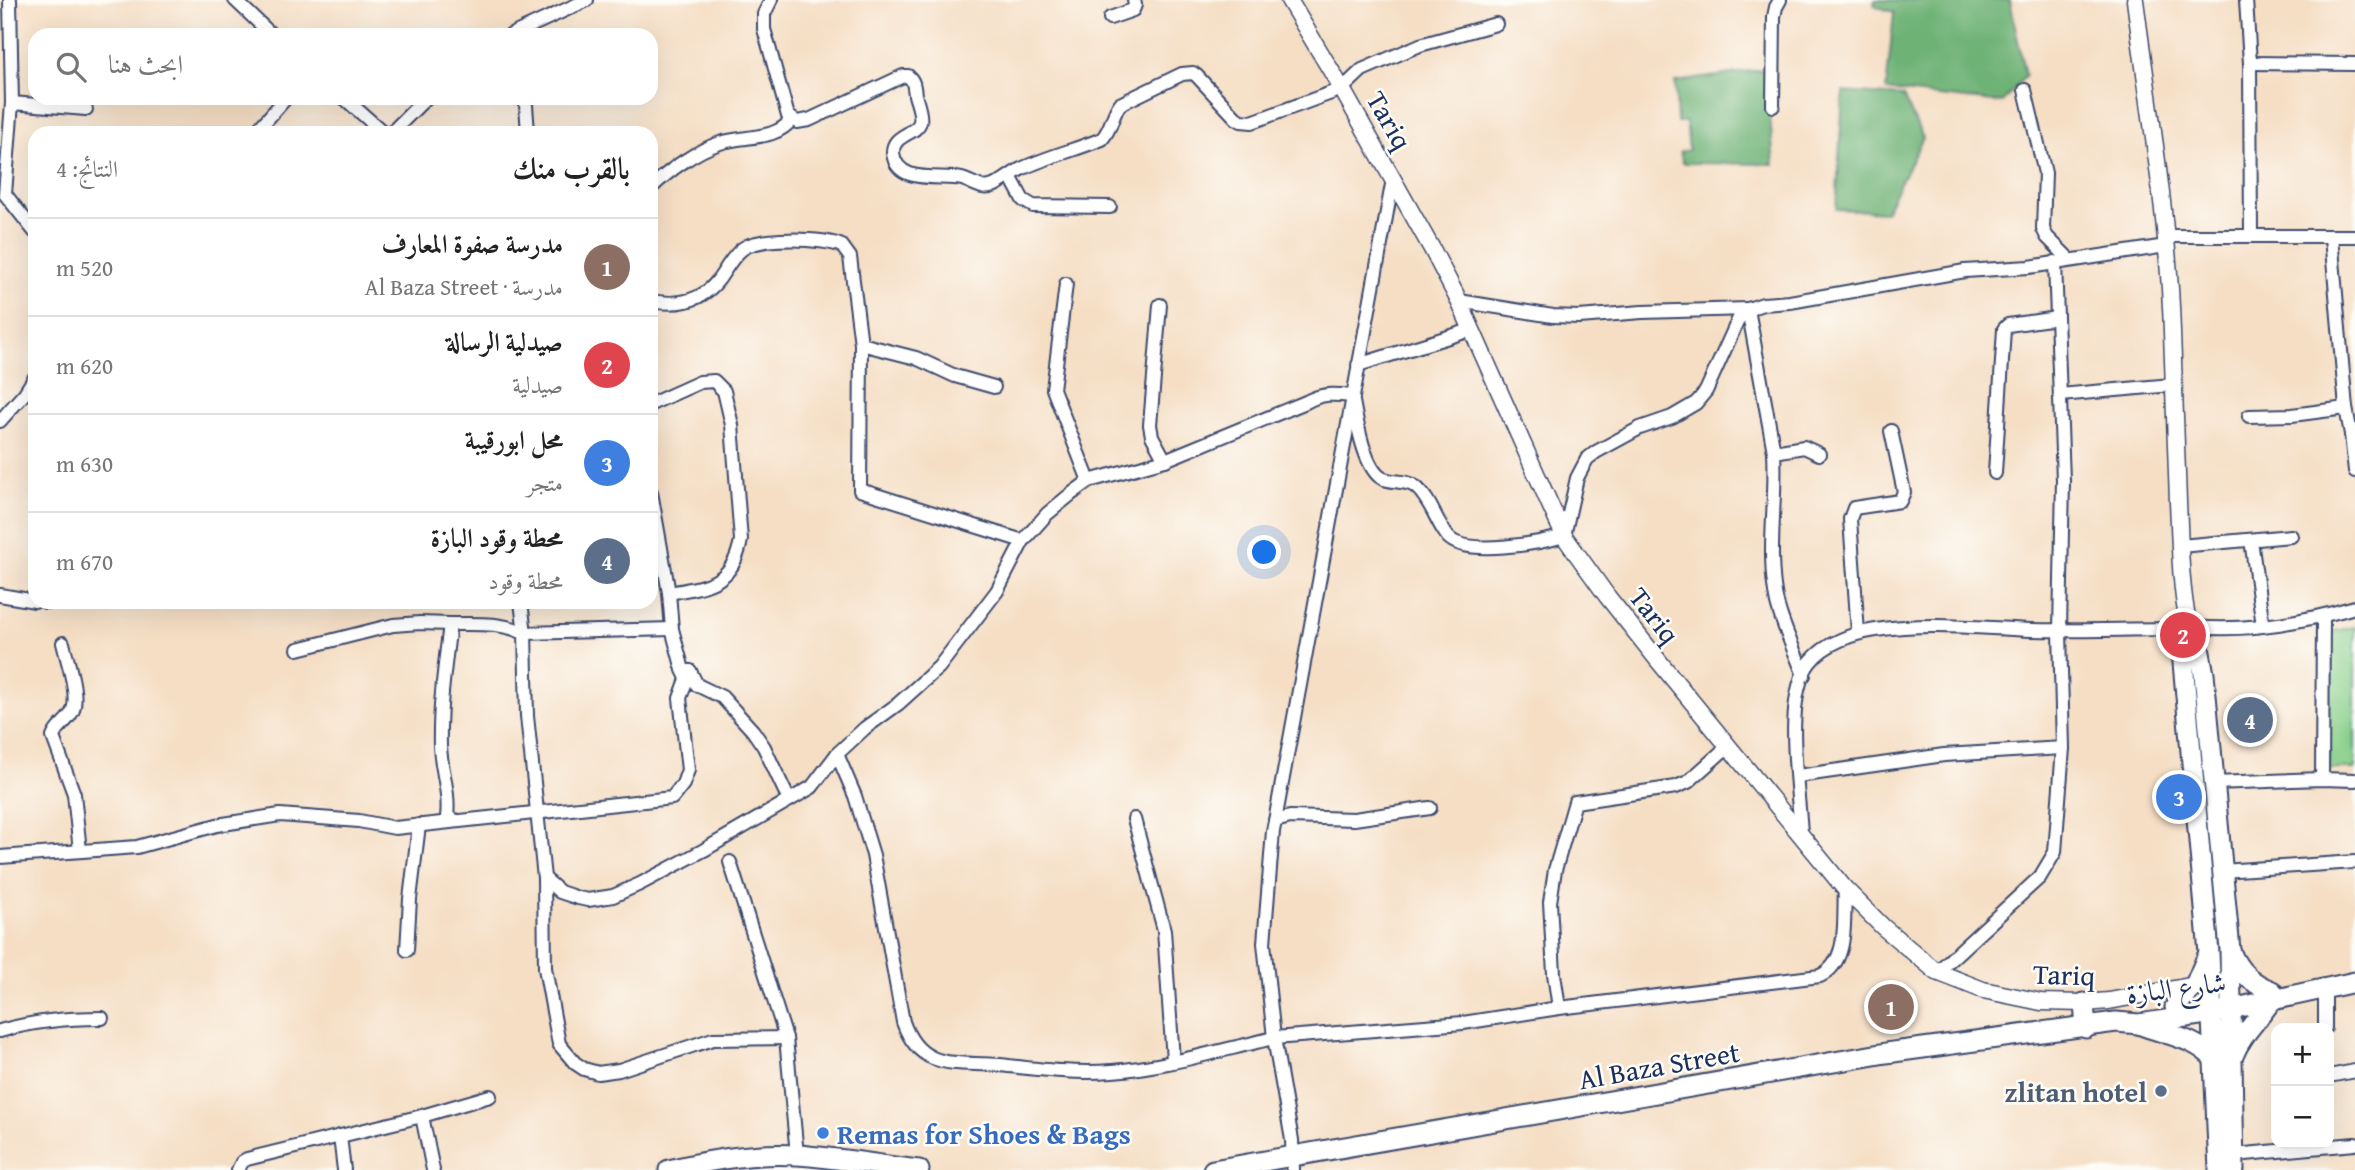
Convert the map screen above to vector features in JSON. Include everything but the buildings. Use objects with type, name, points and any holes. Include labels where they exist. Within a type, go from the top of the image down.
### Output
[{"type":"main road","name":"Tariq","points":[[1289,0],[1393,178],[1459,300],[1564,536],[1607,596],[1727,747],[1845,889],[1883,927],[1937,972],[1964,984],[2041,1002],[2084,1003],[2195,985]]},
{"type":"main road","points":[[2136,0],[2165,241],[2172,330],[2180,546],[2204,783],[2208,953],[2221,1005],[2227,1163]]},
{"type":"main road","points":[[2204,783],[2222,871],[2230,950],[2221,1005]]},
{"type":"main road","points":[[2224,1058],[2260,1017],[2272,996],[2242,972],[2230,950]]},
{"type":"main road","points":[[2175,1007],[2195,985],[2208,953]]},
{"type":"main road","name":"شارع البازة","points":[[2272,996],[2355,974]]},
{"type":"main road","name":"شارع البازة","points":[[2116,1022],[2139,1024],[2221,1005],[2355,982]]},
{"type":"main road","points":[[2084,1003],[2086,1028]]},
{"type":"main road","name":"شارع البازة","points":[[2116,1022],[2127,1016],[2175,1007],[2221,1005]]},
{"type":"main road","name":"Al Baza Street","points":[[1213,1170],[1292,1164],[1886,1054],[2116,1022]]},
{"type":"main road","points":[[2139,1024],[2192,1041],[2208,1052],[2224,1058]]},
{"type":"main road","points":[[669,1170],[728,1158],[797,1155],[919,1170]]},
{"type":"street","points":[[10,0],[12,103],[2,194],[28,220]]},
{"type":"street","points":[[235,0],[265,28]]},
{"type":"street","points":[[526,28],[587,0]]},
{"type":"street","points":[[771,0],[764,14],[764,29],[785,111],[792,120],[809,120],[908,76],[913,82],[920,119],[919,124],[901,136],[894,146],[894,157],[901,169],[920,177],[965,180],[981,187],[994,186],[1034,164],[1102,139],[1109,130],[1120,104],[1182,74],[1192,73],[1197,76],[1236,118],[1246,122],[1267,118],[1342,89],[1362,70],[1420,46],[1496,24]]},
{"type":"street","points":[[1110,18],[1133,10],[1134,0]]},
{"type":"street","points":[[1773,106],[1774,17],[1780,0]]},
{"type":"street","points":[[2246,0],[2250,63],[2251,235]]},
{"type":"street","points":[[2250,63],[2355,64]]},
{"type":"street","points":[[1937,972],[2040,877],[2054,852],[2063,748],[2060,631],[2063,480],[2057,318],[2062,260],[2043,229],[2045,173],[2025,90]]},
{"type":"street","points":[[12,103],[28,104]]},
{"type":"street","points":[[37,105],[86,109]]},
{"type":"street","points":[[261,126],[280,105]]},
{"type":"street","points":[[352,105],[376,126]]},
{"type":"street","points":[[398,126],[419,105]]},
{"type":"street","points":[[526,105],[528,126]]},
{"type":"street","points":[[658,183],[698,153],[727,141],[778,132],[792,120]]},
{"type":"street","points":[[1010,176],[1023,200],[1032,206],[1110,207]]},
{"type":"street","points":[[1292,1164],[1292,1140],[1274,1038],[1264,943],[1273,831],[1393,178]]},
{"type":"street","points":[[1459,300],[1553,316],[1579,317],[1748,309],[1965,271],[2029,267],[2165,241],[2251,235],[2355,236]]},
{"type":"street","points":[[2331,237],[2346,408],[2353,434],[2355,471]]},
{"type":"street","points":[[658,300],[682,301],[704,296],[737,254],[751,244],[767,240],[837,244],[847,250],[861,344],[860,490],[1023,541]]},
{"type":"street","points":[[1066,284],[1053,389],[1089,481]]},
{"type":"street","points":[[1160,305],[1150,425],[1152,436],[1165,460]]},
{"type":"street","points":[[1748,309],[1774,452],[1776,473],[1772,545],[1777,603],[1804,675]]},
{"type":"street","points":[[1352,396],[1372,468],[1387,480],[1414,485],[1452,541],[1466,546],[1505,547],[1564,536],[1577,478],[1587,459],[1640,428],[1672,417],[1696,403],[1706,391],[1736,323],[1748,309]]},
{"type":"street","points":[[1995,473],[2004,329],[2008,325],[2057,318]]},
{"type":"street","points":[[1358,365],[1471,330]]},
{"type":"street","points":[[861,344],[916,358],[955,376],[994,387]]},
{"type":"street","points":[[658,401],[706,380],[714,382],[724,391],[732,425],[741,540],[738,556],[719,580],[705,587],[669,593]]},
{"type":"street","points":[[2060,396],[2172,385]]},
{"type":"street","points":[[544,878],[560,892],[578,898],[588,900],[612,896],[661,874],[811,787],[837,754],[939,667],[997,591],[1023,541],[1047,514],[1089,481],[1165,460],[1317,396],[1328,393],[1352,396]]},
{"type":"street","points":[[0,421],[28,394]]},
{"type":"street","points":[[2249,416],[2292,415],[2346,408]]},
{"type":"street","points":[[1858,634],[1850,519],[1854,508],[1900,501],[1904,492],[1891,431]]},
{"type":"street","points":[[1774,452],[1804,447],[1819,454]]},
{"type":"street","points":[[658,531],[673,629],[686,676],[690,671]]},
{"type":"street","points":[[2180,546],[2291,536]]},
{"type":"street","points":[[2251,540],[2263,626]]},
{"type":"street","points":[[0,595],[28,600]]},
{"type":"street","points":[[1801,834],[1793,716],[1804,675],[1810,662],[1824,650],[1858,634],[1878,629],[1932,627],[2060,631],[2188,626],[2225,629],[2323,617],[2355,607]]},
{"type":"street","points":[[522,609],[527,716],[544,878],[545,968],[559,1044],[575,1063],[598,1073],[619,1070],[713,1039],[786,1038]]},
{"type":"street","points":[[2322,779],[2323,617]]},
{"type":"street","points":[[298,649],[393,625],[420,623],[495,624],[525,633],[673,629]]},
{"type":"street","points":[[450,624],[440,713],[440,750],[448,792],[447,817],[457,821]]},
{"type":"street","points":[[63,643],[72,678],[74,706],[53,737],[74,793],[80,851]]},
{"type":"street","points":[[690,671],[697,685],[722,698],[753,731],[764,747],[789,800]]},
{"type":"street","points":[[0,857],[137,847],[217,825],[281,815],[334,818],[395,828],[671,797],[683,784],[688,770],[680,698],[690,671]]},
{"type":"street","points":[[1559,1008],[1554,974],[1550,902],[1555,870],[1574,802],[1675,787],[1688,782],[1727,747]]},
{"type":"street","points":[[1797,776],[1944,755],[2063,748]]},
{"type":"street","points":[[837,754],[855,796],[873,855],[903,1022],[908,1035],[924,1054],[952,1065],[997,1065],[1074,1072],[1112,1071],[1274,1038],[1463,1023],[1559,1008],[1820,976],[1829,971],[1840,954],[1845,889]]},
{"type":"street","points":[[2204,783],[2355,780]]},
{"type":"street","points":[[1276,821],[1290,817],[1354,820],[1430,808]]},
{"type":"street","points":[[1134,819],[1164,930],[1173,1060]]},
{"type":"street","points":[[407,950],[419,825]]},
{"type":"street","points":[[730,862],[786,1038],[797,1155]]},
{"type":"street","points":[[2222,871],[2355,862]]},
{"type":"street","points":[[2325,988],[2325,1023]]},
{"type":"street","points":[[0,1031],[49,1020],[102,1018]]},
{"type":"street","points":[[2334,1075],[2355,1071]]},
{"type":"street","points":[[238,1170],[247,1159],[422,1116],[490,1096]]},
{"type":"street","points":[[422,1116],[433,1170]]},
{"type":"street","points":[[340,1136],[344,1170]]},
{"type":"street","points":[[2334,1145],[2355,1144]]},
{"type":"street","points":[[2227,1163],[2300,1149]]},
{"type":"green space","points":[[1875,0],[2010,0],[2025,76],[2002,103],[1886,90],[1894,13],[1874,5]]},
{"type":"green space","points":[[1766,69],[1774,164],[1683,163],[1680,152],[1689,150],[1686,122],[1677,122],[1675,82]]},
{"type":"green space","points":[[1843,92],[1903,96],[1923,138],[1885,212],[1836,209]]},
{"type":"green space","points":[[2355,627],[2355,769],[2328,769],[2330,632]]},
{"type":"place","name":"صيدلية الرسالة","points":[[2183,635]]},
{"type":"place","name":"محطة وقود البازة","points":[[2250,720]]},
{"type":"place","name":"محل ابورقيبة","points":[[2179,797]]},
{"type":"place","name":"مدرسة صفوة المعارف","points":[[1891,1007]]},
{"type":"place","name":"zlitan hotel","points":[[2161,1091]]},
{"type":"place","name":"Remas for Shoes & Bags","points":[[823,1133]]}]
